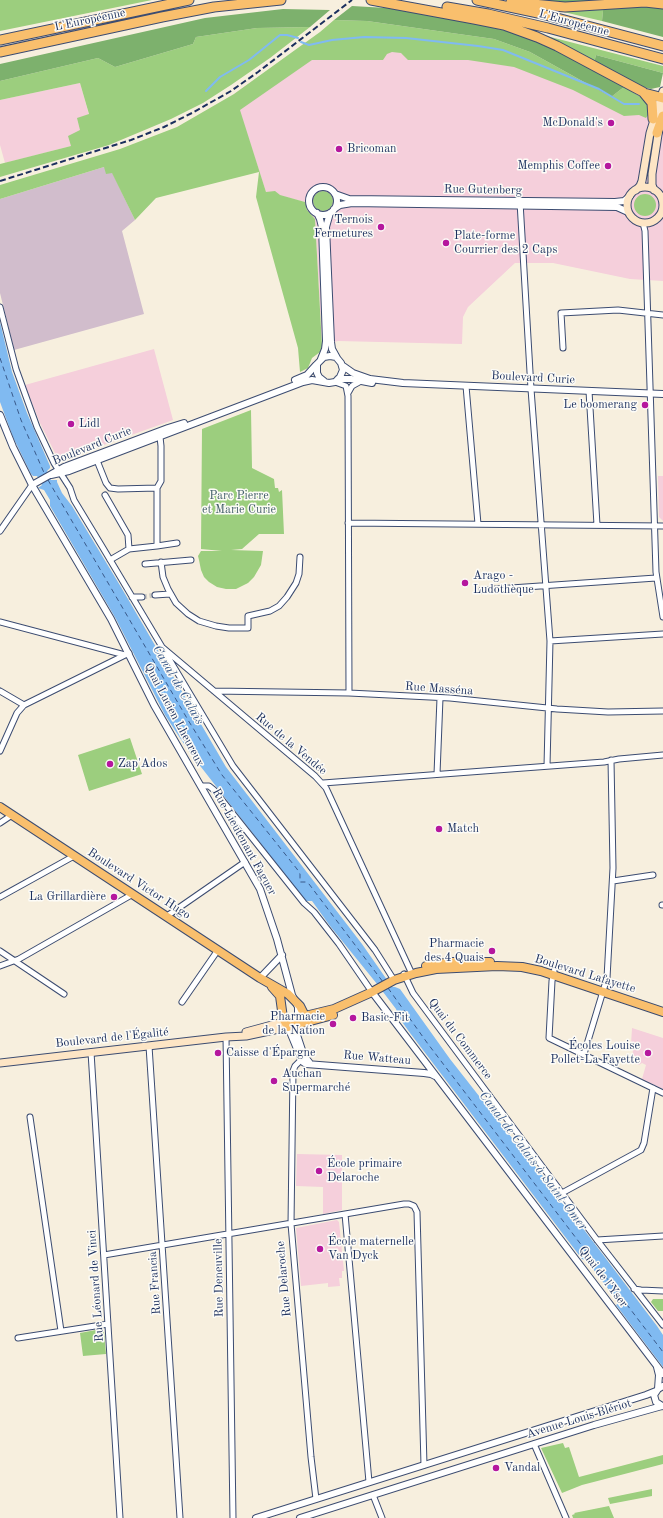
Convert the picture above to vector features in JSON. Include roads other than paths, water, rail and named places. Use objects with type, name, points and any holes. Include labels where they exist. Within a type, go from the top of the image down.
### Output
[{"type":"highway","name":"L'Européenne","points":[[0,40],[189,0]]},
{"type":"highway","name":"L'Européenne","points":[[0,52],[162,17],[221,6],[281,0]]},
{"type":"highway","points":[[371,0],[504,25],[528,33],[557,46],[643,92],[662,96]]},
{"type":"highway","name":"L'Européenne","points":[[383,0],[432,5],[488,14],[548,28],[660,58]]},
{"type":"highway","name":"L'Européenne","points":[[477,0],[530,12],[661,46]]},
{"type":"highway","points":[[501,0],[565,7],[645,2],[663,4]]},
{"type":"highway","points":[[643,92],[652,103],[653,119]]},
{"type":"highway","points":[[658,133],[663,116]]},
{"type":"main road","points":[[636,190],[646,188],[654,190],[662,198],[662,212],[653,221],[643,223],[634,219],[628,212],[627,204],[630,196],[636,190],[640,186],[642,181],[653,119],[662,96]]},
{"type":"main road","points":[[654,190],[652,178],[662,96]]},
{"type":"main road","name":"Boulevard Victor Hugo","points":[[0,808],[262,979],[288,994],[296,1001],[292,1021]]},
{"type":"main road","name":"Boulevard Lafayette","points":[[372,992],[408,973],[436,964],[477,962],[529,964],[663,1012]]},
{"type":"main road","name":"Boulevard Victor Hugo","points":[[262,979],[279,993],[292,1021]]},
{"type":"main road","name":"Boulevard Lafayette","points":[[604,990],[663,1007]]},
{"type":"main road","name":"Boulevard de l'Égalité","points":[[0,1062],[226,1037],[334,1009],[372,992]]},
{"type":"main road","name":"Boulevard de l'Égalité","points":[[292,1021],[338,1013],[357,1004],[372,992]]},
{"type":"street","points":[[324,187],[330,189],[335,194],[337,201],[332,211],[326,227],[331,342],[332,349],[343,366],[342,373],[337,380],[329,383],[324,381],[317,374],[317,365],[325,349],[326,342],[322,227],[317,213],[310,205],[310,198],[313,192],[318,188],[324,187]]},
{"type":"street","name":"Rue Gutenberg","points":[[335,194],[349,199],[617,207],[628,212]]},
{"type":"street","name":"Rue Gutenberg","points":[[332,211],[340,205],[352,203],[615,202],[624,201],[630,196]]},
{"type":"street","points":[[520,203],[531,389],[550,641],[547,766]]},
{"type":"street","points":[[317,213],[323,215],[332,211]]},
{"type":"street","points":[[643,223],[645,231],[656,578],[663,617]]},
{"type":"street","points":[[0,308],[13,359],[26,400],[43,441],[70,488],[74,500],[159,645],[237,772],[375,950],[394,980]]},
{"type":"street","points":[[563,348],[561,313],[611,310],[663,315]]},
{"type":"street","points":[[321,358],[330,356],[337,358]]},
{"type":"street","name":"Boulevard Curie","points":[[159,434],[302,378],[317,365]]},
{"type":"street","name":"Boulevard Curie","points":[[343,366],[353,373],[370,379],[403,383]]},
{"type":"street","name":"Boulevard Curie","points":[[337,380],[351,379],[376,383],[663,394]]},
{"type":"street","name":"Boulevard Curie","points":[[32,485],[51,475],[303,382],[312,380],[324,381]]},
{"type":"street","points":[[337,380],[346,386],[348,396],[349,693]]},
{"type":"street","points":[[348,396],[352,386],[362,381]]},
{"type":"street","points":[[466,386],[478,524]]},
{"type":"street","points":[[589,391],[597,525]]},
{"type":"street","name":"Quai Lucien Lheureux","points":[[0,415],[9,439],[32,485],[103,605],[154,705],[201,786],[209,786],[214,790],[304,903],[314,912],[339,944],[372,992]]},
{"type":"street","points":[[157,546],[158,488],[161,481],[159,434]]},
{"type":"street","points":[[96,458],[107,485],[112,488],[158,488]]},
{"type":"street","points":[[0,531],[32,485]]},
{"type":"street","points":[[106,495],[128,533],[129,549]]},
{"type":"street","points":[[348,522],[663,526]]},
{"type":"street","points":[[110,560],[129,549],[177,544]]},
{"type":"street","points":[[161,562],[164,581],[170,594],[182,609],[199,621],[220,627],[248,628],[248,616],[270,611],[279,606],[287,597],[296,583],[299,574],[300,557]]},
{"type":"street","points":[[145,564],[191,560]]},
{"type":"street","points":[[482,590],[656,578]]},
{"type":"street","points":[[155,595],[170,594]]},
{"type":"street","points":[[132,597],[142,597]]},
{"type":"street","points":[[0,622],[127,654]]},
{"type":"street","points":[[550,641],[663,634]]},
{"type":"street","name":"Rue de la Vendée","points":[[159,645],[323,783],[328,790],[340,816],[408,973]]},
{"type":"street","points":[[0,751],[17,713],[24,705],[127,654]]},
{"type":"street","points":[[0,691],[24,705]]},
{"type":"street","name":"Rue Masséna","points":[[214,691],[349,693],[440,698],[608,712],[663,711]]},
{"type":"street","points":[[437,774],[440,698]]},
{"type":"street","points":[[323,783],[547,766],[663,755]]},
{"type":"street","points":[[584,1054],[604,990],[607,973],[613,881],[610,760]]},
{"type":"street","name":"Rue Lieutenant Faguer","points":[[201,786],[263,896],[282,955],[291,992],[296,1001]]},
{"type":"street","points":[[0,823],[12,815]]},
{"type":"street","points":[[0,897],[74,856]]},
{"type":"street","points":[[167,916],[245,862]]},
{"type":"street","points":[[613,881],[653,875]]},
{"type":"street","points":[[0,966],[15,961],[133,894]]},
{"type":"street","points":[[182,1002],[218,950]]},
{"type":"street","points":[[0,951],[64,994]]},
{"type":"street","points":[[262,979],[282,955]]},
{"type":"street","name":"Quai du Commerce","points":[[408,973],[413,993],[597,1240],[663,1325]]},
{"type":"street","points":[[553,973],[549,1038],[663,1093]]},
{"type":"street","name":"Quai de l'Yser","points":[[372,992],[663,1374]]},
{"type":"street","points":[[292,1021],[303,1058]]},
{"type":"street","name":"Rue Deneuville","points":[[226,1037],[233,1518]]},
{"type":"street","name":"Rue Francia","points":[[150,1046],[180,1518]]},
{"type":"street","name":"Rue Léonard de Vinci","points":[[91,1052],[120,1518]]},
{"type":"street","name":"Rue Watteau","points":[[303,1058],[314,1064],[429,1074],[436,1077]]},
{"type":"street","name":"Rue Delaroche","points":[[303,1058],[295,1066],[293,1071],[291,1224],[310,1449],[316,1499]]},
{"type":"street","points":[[562,1193],[639,1152],[643,1148],[653,1088]]},
{"type":"street","points":[[30,1117],[61,1331]]},
{"type":"street","points":[[104,1255],[407,1204],[414,1206],[417,1212],[424,1465]]},
{"type":"street","points":[[345,1214],[370,1482],[373,1495],[382,1518]]},
{"type":"street","points":[[597,1240],[663,1236]]},
{"type":"street","points":[[634,1289],[663,1291]]},
{"type":"street","points":[[18,1338],[108,1324]]},
{"type":"street","points":[[656,1366],[659,1373],[659,1388],[655,1399],[657,1404],[662,1406]]},
{"type":"street","name":"Avenue Louis Blériot","points":[[256,1518],[646,1395],[659,1388]]},
{"type":"street","name":"Avenue Louis Blériot","points":[[300,1518],[594,1425],[662,1406]]},
{"type":"street","points":[[498,1442],[502,1454]]},
{"type":"street","points":[[534,1444],[566,1518]]},
{"type":"street","points":[[316,1499],[325,1510]]},
{"type":"water","name":"Canal de Calais","points":[[0,322],[12,372],[27,413],[50,466],[47,471],[51,480],[57,480],[62,493],[72,506],[121,587],[226,767],[362,944],[392,987],[400,989],[450,1059],[551,1186],[657,1326],[663,1335],[663,1367],[616,1305],[619,1303],[587,1261],[582,1259],[410,1033],[400,1019],[396,1009],[377,984],[330,926],[312,901],[306,901],[297,890],[194,758],[165,715],[116,619],[50,506],[50,500],[44,490],[38,488],[42,485],[37,476],[33,476],[31,474],[13,437],[0,402]]},
{"type":"waterway","points":[[206,91],[220,77],[249,60],[280,35],[298,38]]},
{"type":"waterway","points":[[301,42],[309,45],[332,40],[364,37],[406,38],[503,50],[599,89],[624,104],[639,104]]},
{"type":"tunnel","points":[[142,597],[155,595]]},
{"type":"railway","points":[[0,181],[131,140],[164,127],[192,113],[231,91],[258,72],[352,0]]},
{"type":"place","name":"McDonald's","points":[[611,123]]},
{"type":"place","name":"Bricoman","points":[[339,149]]},
{"type":"place","name":"Memphis Coffee","points":[[608,166]]},
{"type":"place","name":"Ternois Fermetures","points":[[381,227]]},
{"type":"place","name":"Plate-forme Courrier des 2 Caps","points":[[446,243]]},
{"type":"place","name":"Le boomerang","points":[[645,405]]},
{"type":"place","name":"Lidl","points":[[71,424]]},
{"type":"place","name":"Arago - Ludothèque","points":[[465,583]]},
{"type":"place","name":"Zap'Ados","points":[[110,764]]},
{"type":"place","name":"Match","points":[[439,829]]},
{"type":"place","name":"La Grillardière","points":[[114,897]]},
{"type":"place","name":"Pharmacie des 4 Quais","points":[[492,951]]},
{"type":"place","name":"Basic-Fit","points":[[353,1018]]},
{"type":"place","name":"Pharmacie de la Nation","points":[[333,1024]]},
{"type":"place","name":"Caisse d'Épargne","points":[[218,1053]]},
{"type":"place","name":"Écoles Louise Pollet-La Fayette","points":[[648,1053]]},
{"type":"place","name":"Auchan Supermarché","points":[[274,1081]]},
{"type":"place","name":"École primaire Delaroche","points":[[319,1171]]},
{"type":"place","name":"École maternelle Van Dyck","points":[[320,1249]]},
{"type":"place","name":"Vandal","points":[[496,1468]]},
{"type":"park label","name":"Parc Pierre et Marie Curie","points":[[239,503]]},
{"type":"water label","name":"Canal de Calais à Saint-Omer","points":[[533,1161]]}]
